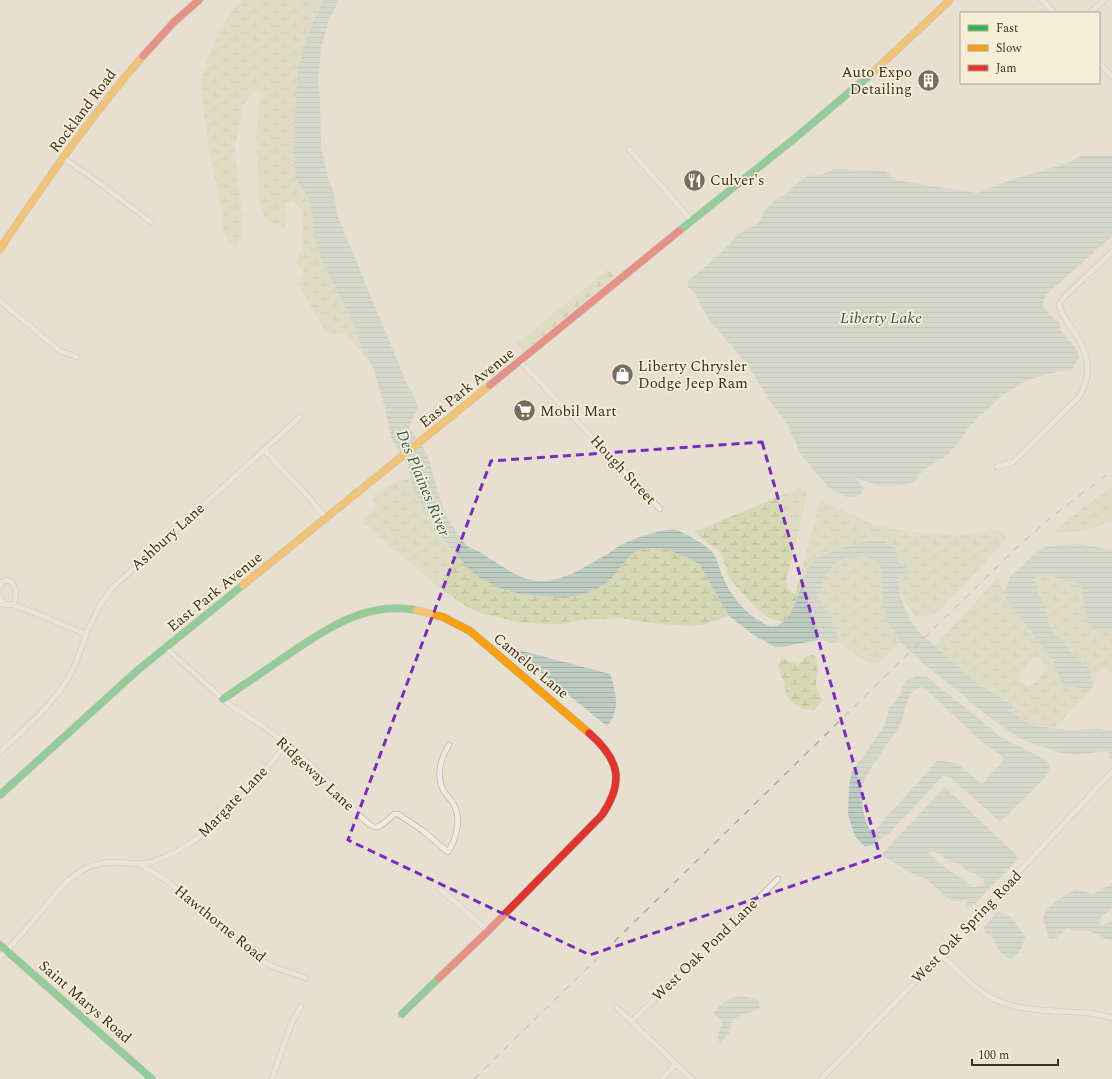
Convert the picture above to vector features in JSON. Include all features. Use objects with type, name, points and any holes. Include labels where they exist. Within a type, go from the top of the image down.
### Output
[{"type":"main road","name":"Rockland Road","points":[[0,249],[92,117],[154,43],[186,10],[199,0]]},
{"type":"main road","name":"East Park Avenue","points":[[0,795],[99,704],[166,648],[692,221],[767,162],[830,109],[950,0]]},
{"type":"main road","name":"Camelot Lane","points":[[223,699],[324,632],[352,617],[380,610],[398,609],[417,611],[432,613],[448,619],[470,631],[601,743],[607,750],[616,771],[615,789],[609,806],[602,815],[488,931],[402,1014]]},
{"type":"main road","name":"Saint Marys Road","points":[[0,945],[152,1079]]},
{"type":"street","points":[[1042,0],[1053,12]]},
{"type":"street","points":[[1091,12],[1104,0]]},
{"type":"street","points":[[1100,63],[1112,77]]},
{"type":"street","points":[[629,149],[692,221]]},
{"type":"street","points":[[62,158],[94,179],[150,222]]},
{"type":"street","points":[[997,467],[1013,462],[1079,397],[1084,390],[1087,380],[1088,361],[1081,343],[1061,312],[1059,305],[1064,297],[1112,252]]},
{"type":"street","points":[[0,300],[60,351],[78,357]]},
{"type":"street","name":"Hough Street","points":[[520,361],[660,509]]},
{"type":"street","name":"Ashbury Lane","points":[[0,752],[59,692],[72,670],[86,634],[99,607],[111,589],[300,417]]},
{"type":"street","points":[[264,450],[305,493],[326,518]]},
{"type":"street","points":[[0,586],[2,582],[7,580],[13,582],[16,588],[14,605]]},
{"type":"street","points":[[0,597],[1,604],[14,605],[86,634]]},
{"type":"street","name":"Ridgeway Lane","points":[[166,648],[231,706],[243,713],[286,745],[314,768],[369,825],[375,827],[380,826],[394,814],[398,814],[422,830],[448,852],[452,846],[458,824],[458,813],[450,798],[443,790],[439,773],[443,754],[448,744]]},
{"type":"street","name":"Margate Lane","points":[[0,958],[70,879],[92,866],[103,863],[146,863],[181,849],[201,836],[213,826],[240,798],[286,745]]},
{"type":"street","name":"West Oak Spring Road","points":[[821,1079],[1112,772]]},
{"type":"street","name":"Hawthorne Road","points":[[137,864],[144,866],[166,880],[259,959],[274,967],[306,978]]},
{"type":"street","name":"West Oak Pond Lane","points":[[632,1021],[778,879]]},
{"type":"street","points":[[440,889],[488,931]]},
{"type":"street","points":[[940,955],[976,987],[992,998],[1005,1004],[1033,1009],[1088,1013],[1112,1018]]},
{"type":"street","points":[[272,1079],[290,1028],[301,1006]]},
{"type":"street","points":[[617,1008],[692,1079]]},
{"type":"street","points":[[662,1079],[676,1064]]},
{"type":"highlighted area","points":[[762,442],[880,856],[590,955],[348,840],[491,461]]},
{"type":"green space","points":[[241,0],[323,0],[307,36],[297,79],[293,152],[296,179],[304,190],[310,203],[316,243],[353,323],[361,346],[372,365],[345,333],[334,334],[326,332],[298,284],[303,272],[298,264],[298,257],[303,246],[301,238],[303,229],[301,210],[293,201],[285,203],[285,228],[266,220],[259,204],[256,131],[261,94],[256,90],[244,104],[235,145],[237,177],[243,214],[241,241],[235,247],[229,243],[224,232],[219,195],[210,156],[202,97],[202,80],[207,59],[222,25]]},
{"type":"green space","points":[[608,269],[615,277],[523,352],[516,344]]},
{"type":"green space","points":[[411,477],[415,493],[435,526],[468,568],[481,579],[520,594],[565,598],[597,589],[609,581],[628,558],[636,551],[651,548],[665,549],[691,559],[700,565],[729,616],[706,624],[690,626],[659,624],[620,618],[581,620],[564,624],[521,623],[480,613],[466,606],[437,586],[364,524],[365,520],[375,507],[374,498],[378,492]]},
{"type":"green space","points":[[1112,487],[1112,524],[1106,522],[1094,528],[1083,531],[1055,533],[1059,527],[1099,495]]},
{"type":"green space","points":[[799,488],[808,492],[786,582],[789,590],[795,594],[820,500],[872,524],[899,530],[957,536],[998,530],[1007,539],[937,613],[916,617],[900,596],[899,576],[909,575],[903,563],[850,545],[785,622],[768,618],[742,593],[729,577],[721,553],[694,532]]},
{"type":"green space","points":[[863,556],[878,562],[881,567],[883,574],[882,591],[884,605],[891,625],[901,643],[875,666],[838,642],[832,617],[819,598],[825,579],[832,567],[837,563]]},
{"type":"green space","points":[[1039,575],[1053,576],[1062,581],[1074,581],[1079,583],[1082,587],[1084,606],[1106,630],[1112,631],[1112,674],[1104,668],[1098,671],[1092,688],[1055,728],[1032,723],[1017,715],[1012,711],[1012,705],[981,687],[935,646],[998,577],[1010,605],[1051,657],[1062,683],[1084,663],[1070,652],[1064,641],[1053,632],[1049,624],[1043,602],[1035,585],[1035,578]],"holes":[[[1032,658],[1041,658],[1045,667],[1039,678],[1028,687],[1020,682],[1020,676]]]},
{"type":"green space","points":[[813,654],[818,665],[816,687],[823,700],[814,710],[802,709],[792,702],[787,696],[778,666],[782,658],[798,665],[806,657]]},
{"type":"water","name":"Des Plaines River","points":[[323,0],[339,0],[328,23],[321,48],[318,81],[321,146],[328,179],[334,195],[338,217],[407,384],[413,393],[417,404],[416,412],[409,427],[428,457],[443,509],[453,527],[466,545],[509,571],[526,578],[545,581],[561,578],[576,572],[619,546],[632,540],[656,532],[676,530],[696,540],[713,553],[725,582],[733,596],[748,613],[768,625],[776,626],[789,616],[812,563],[824,555],[845,547],[867,542],[882,541],[896,549],[898,562],[904,565],[908,571],[909,576],[899,576],[900,596],[910,620],[920,633],[981,687],[1013,705],[1012,711],[1022,720],[1038,726],[1064,730],[1095,728],[1112,731],[1112,759],[1110,759],[1108,751],[1074,755],[1061,753],[1021,739],[992,719],[918,659],[901,643],[890,625],[883,607],[882,571],[879,563],[863,556],[845,559],[836,563],[828,572],[823,583],[819,598],[832,617],[838,642],[831,643],[819,640],[782,647],[775,647],[755,636],[729,616],[700,565],[691,559],[665,549],[651,548],[636,551],[628,558],[609,581],[597,589],[565,598],[520,594],[500,588],[481,579],[468,568],[435,526],[415,493],[408,466],[391,438],[385,407],[372,365],[361,346],[353,322],[324,266],[316,243],[310,203],[304,190],[296,180],[293,152],[297,79],[300,61],[307,37]]},
{"type":"water","name":"Liberty Lake","points":[[1080,156],[1112,156],[1112,236],[1045,296],[1043,306],[1050,315],[1059,322],[1060,331],[1076,348],[1079,357],[1072,370],[1040,376],[1020,384],[1002,396],[977,418],[949,453],[927,467],[915,482],[890,487],[877,485],[854,477],[864,489],[858,497],[846,497],[828,487],[798,451],[789,425],[769,400],[750,368],[707,317],[695,294],[688,287],[688,281],[721,253],[739,234],[759,222],[765,210],[775,200],[786,194],[807,176],[821,175],[835,169],[886,171],[894,180],[977,193],[1005,182],[1065,164]]},
{"type":"water","points":[[1080,544],[1112,550],[1112,631],[1092,627],[1089,624],[1084,606],[1082,587],[1079,583],[1074,581],[1062,581],[1053,576],[1039,575],[1035,578],[1035,585],[1043,602],[1049,624],[1053,632],[1064,641],[1070,652],[1090,669],[1092,688],[1077,687],[1062,683],[1051,657],[1010,605],[1004,593],[1010,577],[1038,551],[1047,546]]},
{"type":"water","points":[[519,650],[610,674],[614,687],[616,707],[607,726],[514,651]]},
{"type":"water","points":[[917,676],[927,677],[1001,737],[1046,760],[1049,765],[1049,770],[1044,779],[1000,822],[951,778],[943,776],[889,833],[874,844],[865,847],[855,836],[848,815],[849,787],[852,771],[884,727],[889,708],[901,694],[902,688],[908,680]],"holes":[[[921,687],[930,693],[980,740],[1005,759],[982,784],[956,764],[937,761],[872,832],[866,822],[862,803],[862,791],[865,779],[873,764],[900,725],[911,694]]]},
{"type":"water","points":[[945,787],[1019,858],[973,906],[966,906],[968,900],[951,900],[925,878],[915,875],[881,855]],"holes":[[[930,851],[936,852],[951,862],[958,863],[983,879],[983,885],[974,887],[971,886],[928,854]]]},
{"type":"water","points":[[1112,884],[1112,908],[1100,918],[1099,922],[1102,925],[1112,921],[1112,941],[1089,931],[1075,931],[1067,928],[1056,938],[1051,939],[1048,937],[1043,917],[1049,908],[1057,901],[1075,889],[1092,894]]},
{"type":"water","points":[[997,912],[1011,917],[1025,937],[1022,948],[1016,956],[1010,959],[1002,954],[997,948],[994,939],[984,931],[984,927]]},
{"type":"water","points":[[737,996],[752,998],[759,1001],[760,1008],[737,1017],[732,1021],[729,1033],[720,1043],[717,1037],[723,1021],[715,1015],[714,1012],[724,1002]]},
{"type":"railway","points":[[474,1079],[1010,554],[1051,517],[1112,471]]},
{"type":"traffic: fast","points":[[679,231],[794,139],[871,74]]},
{"type":"traffic: fast","points":[[0,795],[139,669],[243,585]]},
{"type":"traffic: fast","points":[[223,699],[318,635],[348,619],[381,609],[398,608],[416,610]]},
{"type":"traffic: fast","points":[[0,945],[152,1079]]},
{"type":"traffic: fast","points":[[402,1014],[439,978]]},
{"type":"traffic: slow","points":[[871,74],[950,0]]},
{"type":"traffic: slow","points":[[0,249],[68,150],[123,79],[143,56]]},
{"type":"traffic: slow","points":[[243,585],[490,385]]},
{"type":"traffic: slow","points":[[416,610],[443,617],[470,631],[589,733]]},
{"type":"traffic: jam","points":[[143,56],[174,22],[199,0]]},
{"type":"traffic: jam","points":[[490,385],[679,231]]},
{"type":"traffic: jam","points":[[439,978],[488,931],[602,815],[614,792],[616,781],[615,771],[607,752],[589,733]]},
{"type":"place","name":"Auto Expo Detailing","points":[[928,81]]},
{"type":"place","name":"Culver's","points":[[694,180]]},
{"type":"place","name":"Liberty Chrysler Dodge Jeep Ram","points":[[622,375]]},
{"type":"place","name":"Mobil Mart","points":[[525,411]]}]
